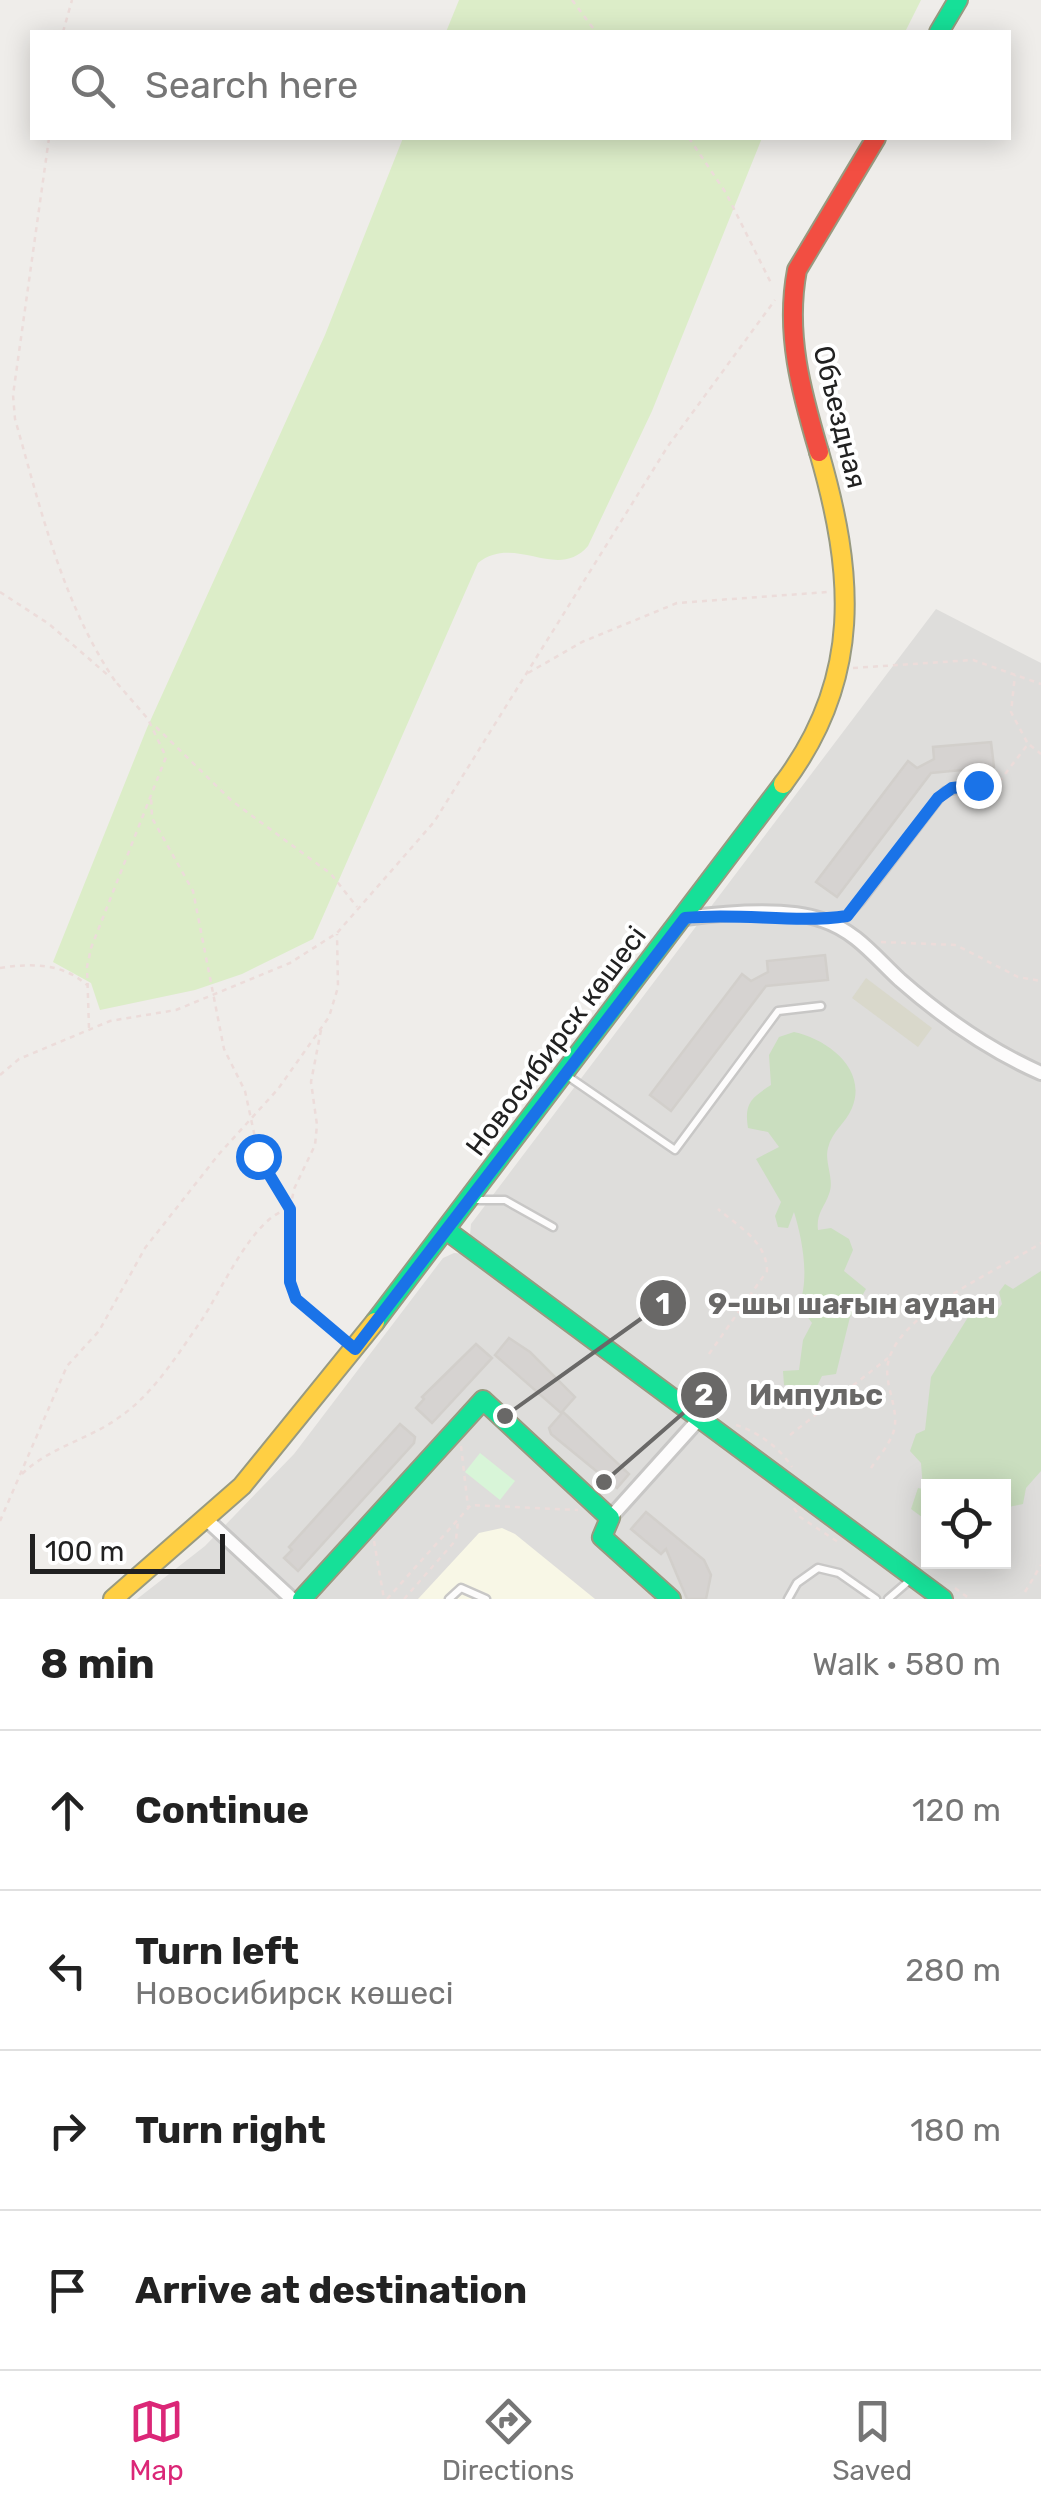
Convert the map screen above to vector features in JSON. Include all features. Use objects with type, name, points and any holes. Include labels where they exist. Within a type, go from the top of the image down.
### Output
[{"type":"main road","points":[[940,30],[958,0]]},
{"type":"main road","name":"Объездная","points":[[840,667],[844,603],[833,503],[801,394],[791,322],[797,270],[875,140]]},
{"type":"main road","name":"Новосибирск көшесі","points":[[114,1599],[242,1486],[355,1349],[685,918],[802,758],[830,704],[840,667]]},
{"type":"main road","points":[[446,1230],[943,1599]]},
{"type":"main road","points":[[302,1599],[483,1400],[606,1515],[602,1536],[671,1599]]},
{"type":"street","points":[[685,918],[731,912],[824,920],[866,942],[900,980],[991,1048],[1041,1073]]},
{"type":"street","points":[[606,1515],[699,1419]]},
{"type":"street","points":[[207,1520],[292,1599]]},
{"type":"lane","points":[[824,920],[847,916],[946,791],[988,786]]},
{"type":"lane","points":[[565,1074],[674,1150],[778,1011],[821,1006]]},
{"type":"lane","points":[[469,1200],[505,1200],[552,1227]]},
{"type":"lane","points":[[788,1599],[797,1583],[818,1568],[840,1573],[876,1599]]},
{"type":"lane","points":[[888,1599],[913,1576]]},
{"type":"lane","points":[[449,1599],[461,1588],[486,1599]]},
{"type":"path","points":[[64,30],[72,0]]},
{"type":"path","points":[[572,0],[594,30]]},
{"type":"path","points":[[49,140],[15,380],[14,420],[59,574],[93,648],[115,682]]},
{"type":"path","points":[[690,140],[726,193],[771,283]]},
{"type":"path","points":[[0,1074],[19,1059],[110,1021],[176,1010],[290,963],[337,932],[434,822],[668,446],[797,270]]},
{"type":"path","points":[[0,592],[49,624],[115,682],[232,800],[330,874],[358,909]]},
{"type":"path","points":[[527,674],[582,642],[677,603],[777,600],[826,592],[844,603]]},
{"type":"path","points":[[840,667],[871,670],[917,660],[973,660],[1041,684]]},
{"type":"path","points":[[1016,673],[1011,712],[1028,744],[1041,754]]},
{"type":"path","points":[[90,1030],[87,967],[95,936],[166,756],[148,719]]},
{"type":"path","points":[[988,786],[1003,780],[1028,744]]},
{"type":"path","points":[[151,794],[152,818],[193,891],[224,1049],[245,1091],[264,1171],[290,1209]]},
{"type":"path","points":[[337,932],[338,987],[322,1026],[311,1082],[318,1124],[315,1145],[294,1188],[290,1209],[290,1282],[296,1299],[355,1349]]},
{"type":"path","points":[[866,942],[931,941],[956,946],[1018,976],[1041,980]]},
{"type":"path","points":[[0,968],[44,965],[76,976],[88,986]]},
{"type":"path","points":[[0,1521],[67,1366],[98,1331],[146,1248],[250,1118],[278,1089],[322,1026]]},
{"type":"path","points":[[22,1474],[39,1458],[119,1418],[138,1403],[203,1318],[258,1230],[276,1211],[290,1209]]},
{"type":"path","points":[[709,1354],[767,1271],[767,1257],[756,1242],[718,1210]]},
{"type":"path","points":[[790,1435],[889,1357],[926,1312],[1041,1243]]},
{"type":"path","points":[[871,1468],[894,1433],[894,1404],[886,1376],[889,1357]]},
{"type":"path","points":[[458,1428],[468,1509]]},
{"type":"path","points":[[385,1599],[471,1506],[606,1515]]},
{"type":"path","points":[[404,1599],[456,1540],[458,1520]]},
{"type":"path","points":[[371,1524],[385,1599]]},
{"type":"path","points":[[1025,1592],[1041,1565]]},
{"type":"shaded area","points":[[936,609],[1041,663],[1041,1599],[953,1599],[476,1246],[470,1235],[471,1224]]},
{"type":"shaded area","points":[[866,978],[932,1028],[918,1047],[852,998]]},
{"type":"shaded area","points":[[454,1253],[468,1254],[933,1599],[137,1599],[205,1546],[294,1454],[443,1258]]},
{"type":"shaded area","points":[[502,1528],[515,1534],[595,1599],[418,1599],[479,1533]]},
{"type":"green space","points":[[459,0],[921,0],[906,30],[447,30]]},
{"type":"green space","points":[[402,140],[761,140],[652,411],[588,546],[563,560],[506,553],[478,563],[313,939],[242,974],[195,990],[100,1010],[91,983],[53,962],[147,728],[325,335]]},
{"type":"green space","points":[[794,1032],[819,1041],[841,1058],[854,1081],[855,1094],[852,1108],[828,1148],[831,1189],[819,1215],[818,1230],[831,1228],[849,1239],[853,1250],[844,1271],[866,1289],[850,1317],[836,1374],[822,1376],[816,1388],[784,1385],[783,1371],[799,1370],[803,1340],[812,1323],[799,1305],[804,1283],[802,1246],[794,1212],[788,1228],[778,1227],[775,1216],[781,1202],[756,1159],[779,1147],[768,1132],[748,1128],[747,1120],[750,1102],[771,1085],[769,1055],[779,1037]]},
{"type":"green space","points":[[1041,1271],[1041,1471],[1026,1488],[1023,1504],[1011,1507],[1011,1479],[922,1479],[921,1463],[910,1451],[916,1434],[925,1430],[931,1377],[978,1301],[986,1298],[998,1310],[1002,1304],[999,1292],[1005,1284],[1013,1289]]},
{"type":"green space","points":[[480,1453],[515,1481],[500,1500],[465,1472]]},
{"type":"green space","points":[[921,1489],[921,1516],[911,1509]]},
{"type":"building","points":[[991,742],[994,767],[931,773],[837,897],[816,882],[908,761],[917,768],[934,759],[933,747]]},
{"type":"building","points":[[825,955],[828,980],[766,986],[671,1111],[650,1095],[742,974],[751,981],[768,972],[767,961]]},
{"type":"building","points":[[509,1338],[530,1352],[575,1397],[561,1413],[495,1355]]},
{"type":"building","points":[[476,1344],[492,1358],[432,1423],[416,1408],[422,1397]]},
{"type":"building","points":[[563,1412],[629,1474],[617,1488],[551,1434],[549,1428]]},
{"type":"building","points":[[400,1424],[415,1437],[414,1443],[298,1571],[284,1558],[292,1550],[289,1547]]},
{"type":"building","points":[[646,1512],[704,1560],[711,1575],[706,1599],[687,1599],[666,1549],[661,1554],[631,1529]]},
{"type":"traffic: fast","points":[[940,30],[958,0]]},
{"type":"traffic: fast","points":[[375,1322],[783,784]]},
{"type":"traffic: fast","points":[[446,1230],[943,1599]]},
{"type":"traffic: fast","points":[[302,1599],[483,1400],[610,1518],[602,1537],[671,1599]]},
{"type":"traffic: slow","points":[[783,784],[809,744],[827,704],[839,664],[844,624],[839,540],[819,452]]},
{"type":"traffic: slow","points":[[113,1599],[242,1486],[375,1322]]},
{"type":"traffic: jam","points":[[819,452],[794,339],[797,270],[875,140]]},
{"type":"place","name":"9-шы шағын аудан","points":[[505,1416]]},
{"type":"place","name":"Импульс","points":[[604,1482]]},
{"type":"route","points":[[258,1156],[272,1186],[290,1209],[290,1282],[296,1299],[355,1349],[685,918],[731,912],[824,920],[847,916],[938,798],[952,788],[978,785]]}]
